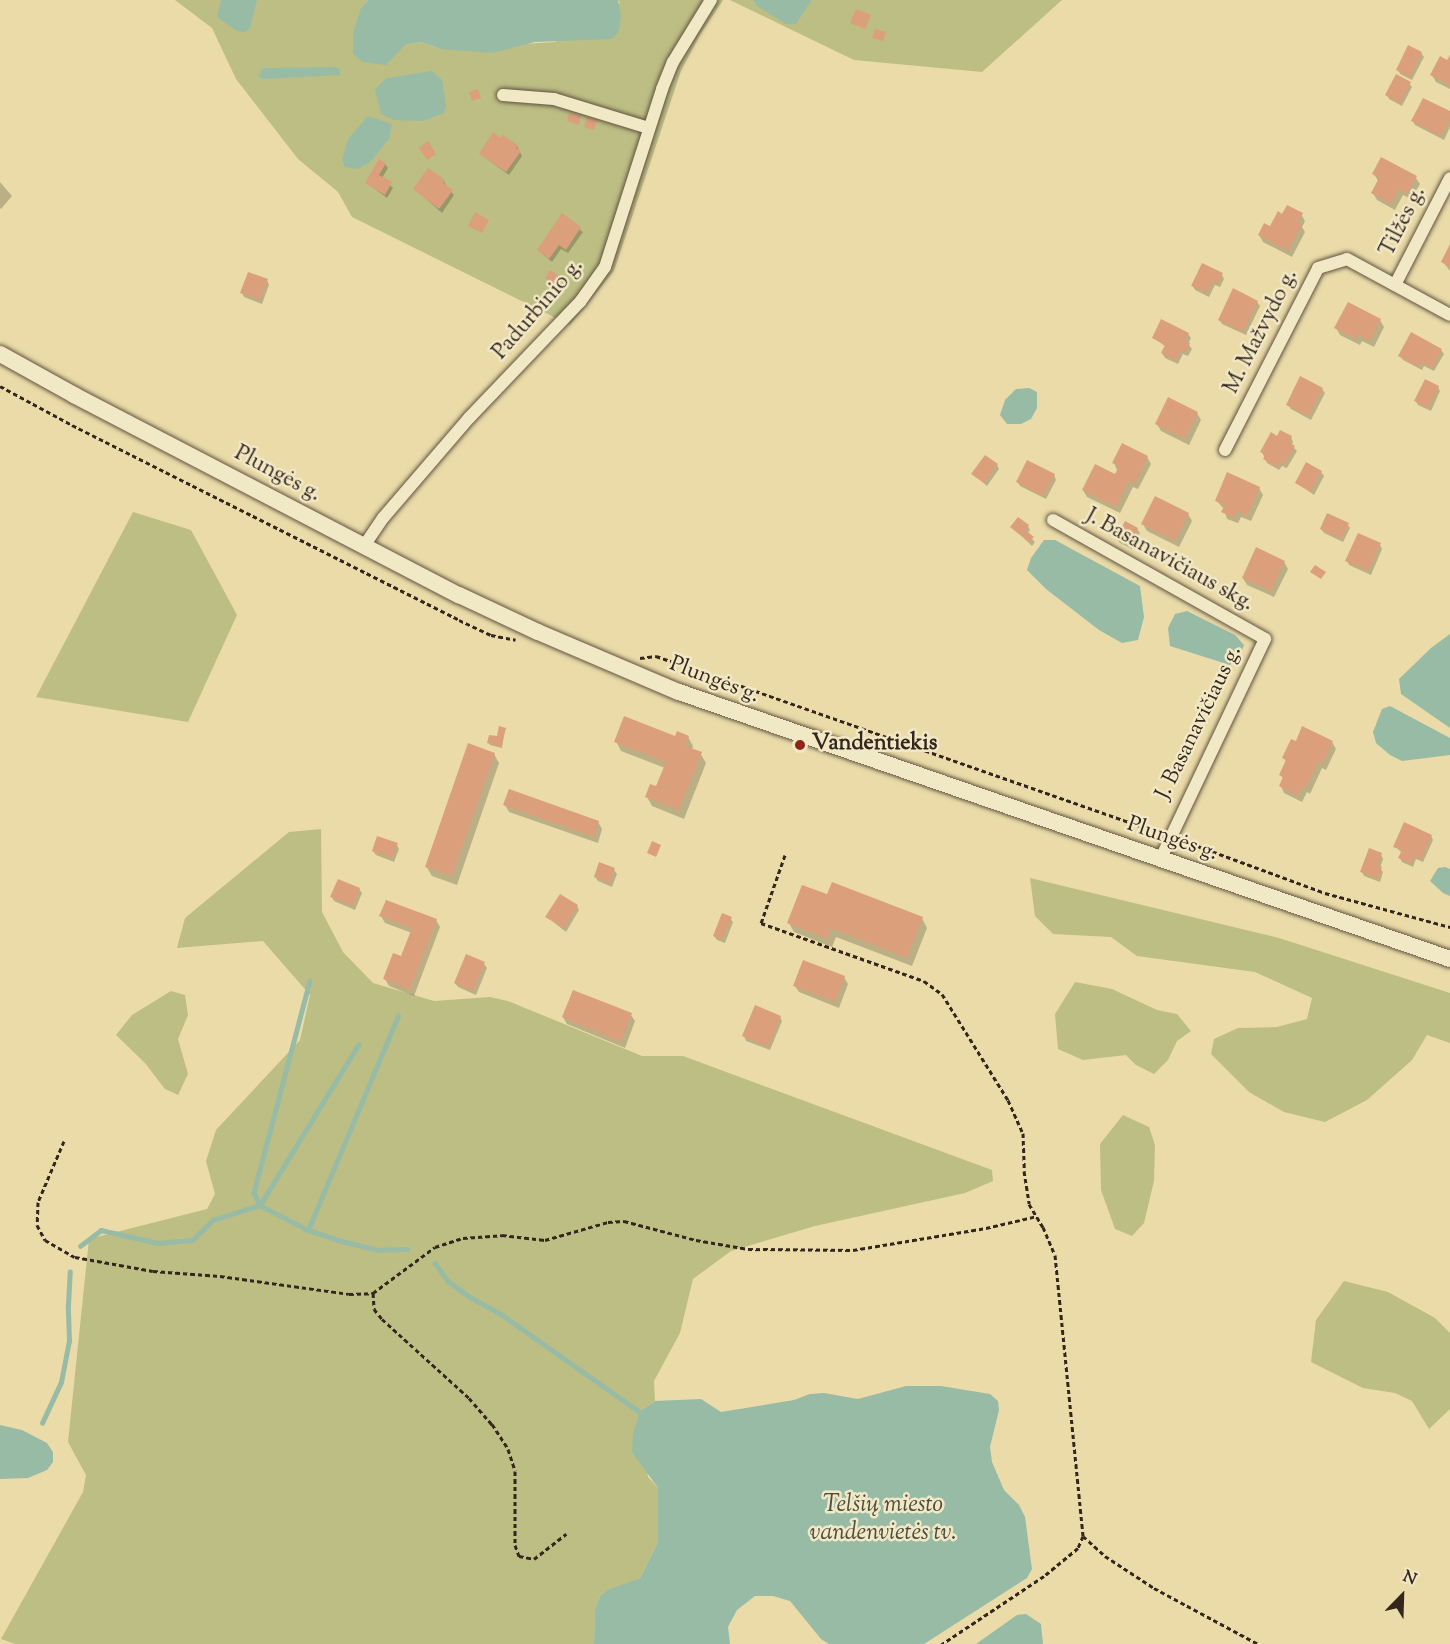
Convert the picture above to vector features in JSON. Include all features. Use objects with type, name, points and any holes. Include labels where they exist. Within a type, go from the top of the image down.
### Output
[{"type":"main road","name":"Plungės g.","points":[[0,354],[364,546],[528,628],[631,672],[750,719],[1450,959]]},
{"type":"street","name":"Padurbinio g.","points":[[364,546],[383,518],[469,418],[580,302],[605,267],[649,128],[673,62],[711,0]]},
{"type":"street","points":[[503,95],[554,99],[649,128]]},
{"type":"street","name":"Tilžės g.","points":[[1395,285],[1450,178]]},
{"type":"street","name":"M. Mažvydo g.","points":[[1224,450],[1318,268],[1347,259],[1450,315]]},
{"type":"street","name":"J. Basanavičiaus skg.","points":[[1053,520],[1265,639]]},
{"type":"street","name":"J. Basanavičiaus g.","points":[[1160,860],[1169,836],[1265,639]]},
{"type":"path","points":[[0,386],[72,425],[459,620],[491,635],[524,641]]},
{"type":"path","points":[[631,672],[638,659],[647,655],[656,656],[1325,893],[1450,927]]},
{"type":"path","points":[[785,855],[761,922],[924,981],[942,994],[1008,1100],[1023,1133],[1024,1172],[1029,1204],[1055,1256],[1083,1536],[1078,1548],[1044,1576],[942,1644]]},
{"type":"path","points":[[63,1141],[38,1202],[37,1225],[45,1240],[75,1257],[153,1271],[220,1276],[349,1294],[373,1293],[435,1247],[463,1238],[502,1235],[545,1240],[608,1222],[624,1221],[696,1240],[748,1249],[853,1250],[986,1228],[1037,1216]]},
{"type":"path","points":[[373,1293],[374,1309],[382,1319],[470,1398],[492,1424],[508,1449],[515,1471],[515,1545],[519,1556],[534,1559],[566,1534]]},
{"type":"path","points":[[1083,1536],[1106,1556],[1154,1588],[1258,1644]]},
{"type":"green space","points":[[175,0],[368,0],[361,8],[405,45],[421,42],[441,49],[555,42],[620,3],[618,0],[723,0],[700,35],[681,71],[614,271],[570,325],[352,217],[338,192],[298,159],[236,79],[212,28]]},
{"type":"green space","points":[[730,0],[1062,0],[982,72],[854,60]]},
{"type":"green space","points":[[133,512],[191,530],[237,615],[188,722],[36,697]]},
{"type":"green space","points":[[321,829],[322,912],[343,952],[373,983],[434,1001],[490,997],[508,1001],[642,1056],[683,1056],[992,1170],[993,1181],[965,1193],[815,1226],[731,1251],[693,1279],[680,1333],[654,1381],[655,1401],[640,1411],[648,1477],[658,1488],[658,1542],[640,1578],[600,1596],[595,1609],[594,1644],[15,1644],[1,1639],[83,1492],[86,1475],[68,1442],[89,1239],[207,1209],[215,1194],[206,1161],[216,1130],[300,1040],[310,995],[263,941],[177,948],[185,918],[289,832]]},
{"type":"green space","points":[[1030,878],[1279,938],[1450,993],[1450,1043],[1427,1035],[1412,1060],[1367,1100],[1325,1122],[1284,1112],[1249,1092],[1211,1054],[1214,1039],[1238,1028],[1277,1027],[1307,1019],[1312,998],[1255,972],[1137,956],[1111,937],[1053,934],[1035,916]]},
{"type":"green space","points":[[1075,982],[1112,989],[1157,1010],[1177,1014],[1191,1031],[1177,1041],[1168,1060],[1154,1074],[1136,1065],[1126,1055],[1083,1060],[1058,1049],[1055,1014]]},
{"type":"green space","points":[[171,991],[185,995],[188,1015],[178,1039],[188,1074],[178,1095],[165,1089],[145,1063],[116,1035],[132,1015]]},
{"type":"green space","points":[[1123,1115],[1149,1127],[1155,1145],[1154,1181],[1144,1223],[1132,1236],[1115,1229],[1101,1190],[1100,1144]]},
{"type":"green space","points":[[1344,1281],[1388,1292],[1435,1318],[1450,1333],[1450,1409],[1429,1429],[1412,1401],[1395,1393],[1363,1388],[1311,1362],[1316,1320]]},
{"type":"water","points":[[221,0],[257,0],[250,28],[245,32],[237,31],[217,17]]},
{"type":"water","points":[[368,0],[618,0],[621,16],[619,31],[612,39],[535,42],[493,53],[441,49],[421,42],[405,45],[386,65],[363,62],[353,54],[353,33],[361,8]]},
{"type":"water","points":[[753,0],[811,1],[796,24],[786,24],[757,6]]},
{"type":"water","points":[[264,68],[339,68],[340,75],[263,79],[258,76]]},
{"type":"water","points":[[432,71],[442,80],[446,106],[444,113],[423,121],[394,120],[381,114],[375,90],[387,78]]},
{"type":"water","points":[[368,116],[392,124],[389,139],[370,162],[358,169],[345,167],[342,160],[348,139]]},
{"type":"water","points":[[1029,388],[1037,392],[1037,408],[1031,419],[1021,424],[1007,424],[1000,415],[1005,400],[1016,389]]},
{"type":"water","points":[[1044,540],[1055,540],[1140,586],[1144,617],[1138,640],[1122,643],[1099,630],[1046,589],[1027,570],[1031,558]]},
{"type":"water","points":[[1187,611],[1235,635],[1244,645],[1239,658],[1230,665],[1170,646],[1168,628],[1175,614]]},
{"type":"water","points":[[1450,634],[1450,728],[1401,694],[1399,679],[1431,648]]},
{"type":"water","points":[[1390,706],[1450,738],[1450,755],[1402,761],[1390,755],[1376,743],[1373,732],[1382,709]]},
{"type":"water","points":[[1438,868],[1450,869],[1450,896],[1430,881]]},
{"type":"water","name":"Telšių miesto vandenvietės tv.","points":[[906,1386],[941,1386],[990,1394],[998,1401],[999,1410],[990,1447],[992,1462],[1004,1490],[1019,1505],[1025,1517],[1032,1569],[1027,1578],[924,1644],[829,1644],[821,1639],[790,1601],[773,1596],[755,1596],[737,1610],[728,1627],[730,1644],[594,1644],[595,1609],[600,1596],[608,1590],[640,1578],[658,1542],[658,1488],[632,1452],[633,1434],[640,1411],[655,1401],[701,1399],[721,1412],[794,1400],[810,1394],[824,1393],[858,1399]]},
{"type":"water","points":[[0,1425],[22,1430],[47,1443],[53,1452],[53,1462],[47,1470],[28,1478],[0,1479]]},
{"type":"water","points":[[1026,1614],[1041,1624],[1043,1644],[976,1644],[1017,1615]]},
{"type":"building","points":[[856,9],[871,15],[865,29],[850,23]]},
{"type":"building","points":[[875,29],[886,32],[883,41],[872,38]]},
{"type":"building","points":[[1408,45],[1422,52],[1410,77],[1396,70]]},
{"type":"building","points":[[1450,55],[1450,85],[1430,75],[1440,56],[1447,60]]},
{"type":"building","points":[[1396,74],[1411,82],[1400,103],[1385,95]]},
{"type":"building","points":[[478,89],[481,98],[472,101],[469,92]]},
{"type":"building","points":[[1423,98],[1450,111],[1450,119],[1441,136],[1411,121]]},
{"type":"building","points":[[569,113],[581,116],[579,125],[567,121]]},
{"type":"building","points":[[587,117],[597,120],[594,130],[584,127]]},
{"type":"building","points":[[493,132],[500,138],[502,135],[518,145],[516,148],[521,151],[506,172],[479,154]]},
{"type":"building","points":[[428,141],[436,154],[427,160],[419,148]]},
{"type":"building","points":[[1381,157],[1417,176],[1407,194],[1399,189],[1391,204],[1371,193],[1379,178],[1372,174]]},
{"type":"building","points":[[379,159],[386,163],[379,175],[392,182],[385,195],[365,183]]},
{"type":"building","points":[[428,168],[445,180],[443,183],[453,190],[439,209],[413,189]]},
{"type":"building","points":[[1287,205],[1303,213],[1298,222],[1302,224],[1288,251],[1258,235],[1264,223],[1270,226],[1278,211],[1282,214]]},
{"type":"building","points":[[475,212],[489,220],[482,233],[468,226]]},
{"type":"building","points":[[562,213],[581,227],[566,250],[559,245],[549,259],[537,250]]},
{"type":"building","points":[[1450,244],[1450,267],[1441,262]]},
{"type":"building","points":[[1202,263],[1223,273],[1218,284],[1212,282],[1207,293],[1191,286]]},
{"type":"building","points":[[550,270],[565,280],[559,288],[545,278]]},
{"type":"building","points":[[248,272],[268,279],[260,300],[240,293]]},
{"type":"building","points":[[1233,288],[1258,301],[1243,332],[1218,320]]},
{"type":"building","points":[[1348,302],[1381,319],[1370,341],[1358,335],[1356,339],[1334,328]]},
{"type":"building","points":[[1161,319],[1189,333],[1185,341],[1190,343],[1186,353],[1181,351],[1176,361],[1161,353],[1165,345],[1152,338]]},
{"type":"building","points":[[1411,332],[1442,349],[1432,368],[1421,362],[1419,367],[1398,356]]},
{"type":"building","points":[[1300,376],[1323,388],[1309,416],[1286,405]]},
{"type":"building","points":[[1425,379],[1439,386],[1428,408],[1414,401]]},
{"type":"building","points":[[1168,397],[1198,412],[1185,439],[1155,424]]},
{"type":"building","points":[[1280,430],[1292,436],[1289,442],[1295,446],[1284,465],[1279,462],[1277,467],[1263,459],[1265,455],[1260,452],[1271,432],[1277,436]]},
{"type":"building","points":[[1122,443],[1148,456],[1135,484],[1129,481],[1116,507],[1082,490],[1095,464],[1115,474],[1119,466],[1112,463]]},
{"type":"building","points":[[985,455],[998,464],[984,483],[971,474]]},
{"type":"building","points":[[1027,460],[1055,474],[1043,496],[1016,482]]},
{"type":"building","points":[[1306,462],[1322,471],[1311,492],[1295,483]]},
{"type":"building","points":[[1227,472],[1260,487],[1247,516],[1237,511],[1234,518],[1221,512],[1225,505],[1215,501]]},
{"type":"building","points":[[1155,496],[1189,513],[1175,541],[1141,524]]},
{"type":"building","points":[[1327,513],[1349,523],[1341,539],[1320,529]]},
{"type":"building","points":[[1018,517],[1029,525],[1025,530],[1034,537],[1029,542],[1010,527]]},
{"type":"building","points":[[1125,521],[1138,528],[1130,546],[1116,539]]},
{"type":"building","points":[[1358,533],[1381,543],[1368,571],[1345,561]]},
{"type":"building","points":[[1256,547],[1285,561],[1271,591],[1242,578]]},
{"type":"building","points":[[1315,565],[1326,572],[1321,579],[1310,572]]},
{"type":"building","points":[[624,716],[675,736],[677,731],[689,736],[685,746],[702,752],[679,810],[645,797],[650,784],[656,786],[666,762],[614,742]]},
{"type":"building","points":[[499,726],[506,728],[501,747],[487,743],[489,735],[497,736]]},
{"type":"building","points":[[1302,726],[1333,741],[1322,764],[1318,762],[1306,788],[1303,786],[1298,796],[1279,786],[1283,777],[1279,775],[1286,760],[1282,758],[1291,739],[1296,741]]},
{"type":"building","points":[[468,743],[495,753],[452,876],[425,867]]},
{"type":"building","points":[[509,789],[599,821],[594,837],[503,805]]},
{"type":"building","points":[[1404,822],[1432,835],[1421,859],[1414,856],[1411,864],[1398,858],[1402,850],[1393,847]]},
{"type":"building","points":[[377,836],[398,843],[392,858],[372,851]]},
{"type":"building","points":[[652,841],[661,845],[656,857],[647,853]]},
{"type":"building","points":[[1369,848],[1382,853],[1377,865],[1382,867],[1378,879],[1360,872]]},
{"type":"building","points":[[599,862],[615,868],[610,883],[594,877]]},
{"type":"building","points":[[338,879],[360,888],[353,906],[330,897]]},
{"type":"building","points":[[832,882],[923,917],[907,958],[831,928],[827,939],[787,923],[802,885],[827,894]]},
{"type":"building","points":[[560,894],[578,905],[564,928],[545,917]]},
{"type":"building","points":[[386,900],[437,919],[410,990],[383,979],[393,953],[401,956],[412,928],[379,916]]},
{"type":"building","points":[[722,913],[732,917],[722,940],[713,936]]},
{"type":"building","points":[[466,954],[485,962],[473,991],[454,983]]},
{"type":"building","points":[[803,960],[845,976],[835,1002],[793,986]]},
{"type":"building","points":[[573,990],[632,1013],[621,1042],[562,1017]]},
{"type":"building","points":[[755,1005],[781,1016],[768,1047],[742,1036]]},
{"type":"waterway","points":[[310,981],[254,1193],[260,1205],[358,1045]]},
{"type":"waterway","points":[[308,1230],[398,1016]]},
{"type":"waterway","points":[[80,1246],[101,1230],[158,1243],[192,1240],[213,1220],[260,1205],[308,1230],[346,1242],[377,1250],[407,1249]]},
{"type":"waterway","points":[[435,1263],[448,1281],[470,1297],[501,1314],[643,1414]]},
{"type":"waterway","points":[[42,1423],[61,1382],[69,1341],[70,1272]]},
{"type":"place","name":"Vandentiekis","points":[[800,745]]}]
